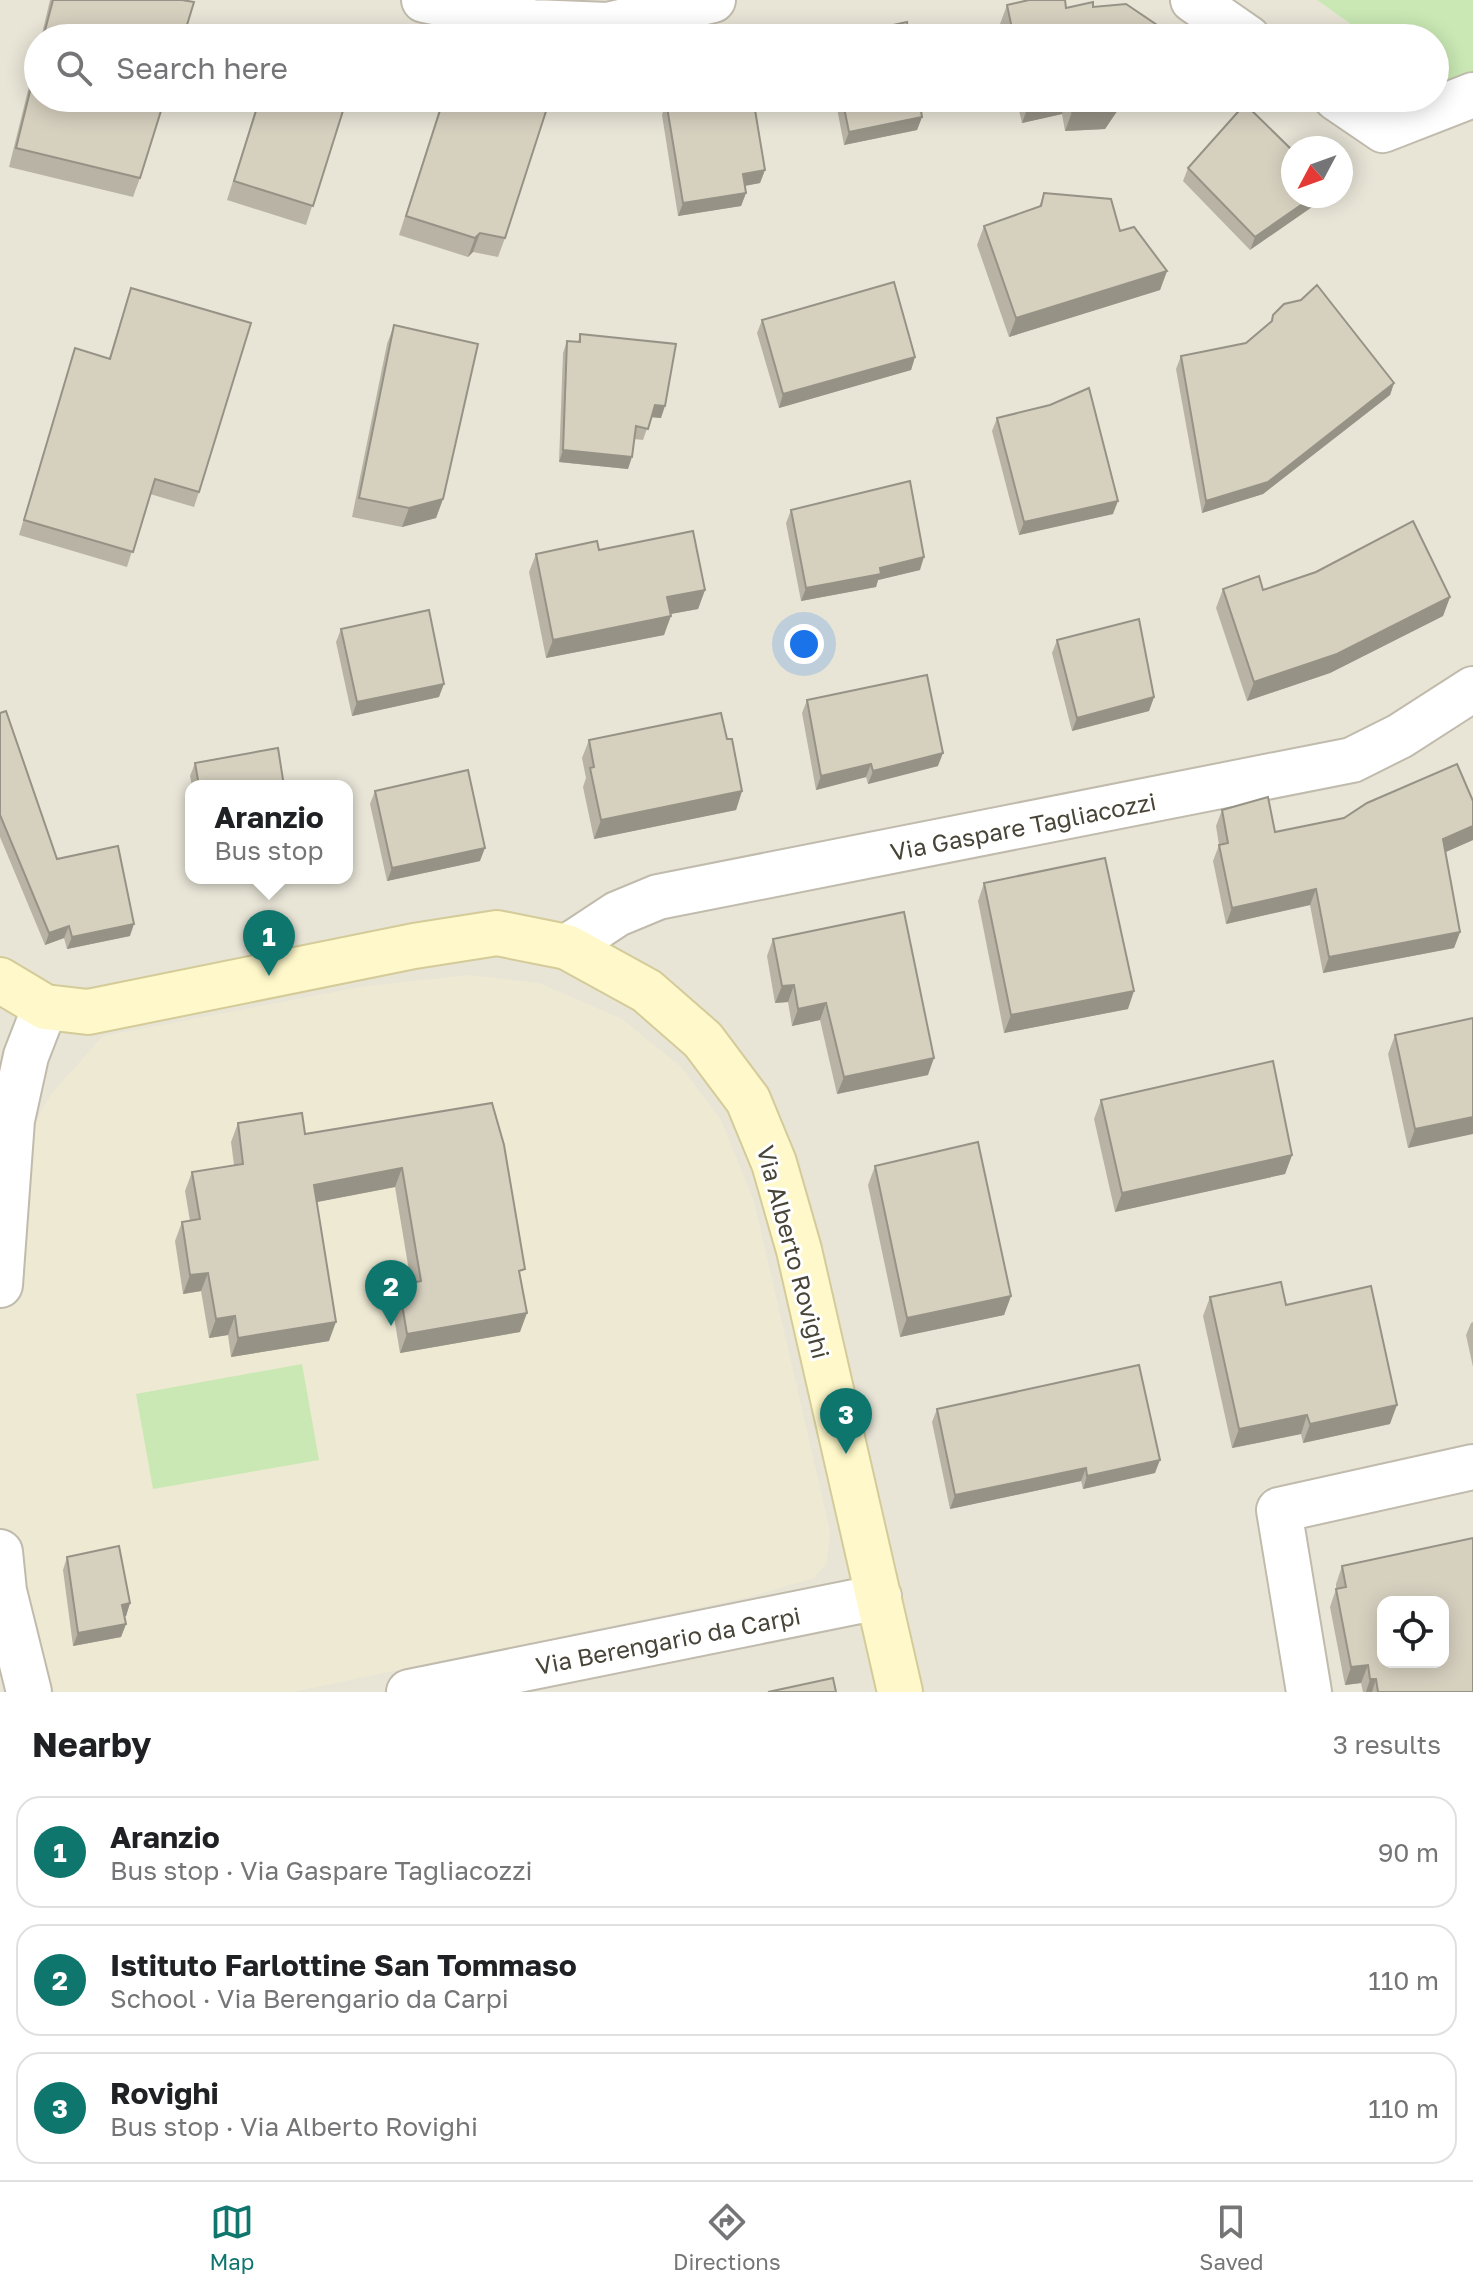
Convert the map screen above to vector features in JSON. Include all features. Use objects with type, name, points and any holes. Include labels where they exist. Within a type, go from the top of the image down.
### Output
[{"type":"street","points":[[424,0],[532,22],[583,24]]},
{"type":"street","points":[[612,24],[713,0]]},
{"type":"street","points":[[1193,0],[1228,24]]},
{"type":"street","points":[[1449,104],[1473,95]]},
{"type":"street","points":[[1357,112],[1383,130],[1429,112]]},
{"type":"street","name":"Via Gaspare Tagliacozzi","points":[[567,947],[617,914],[658,897],[1352,760],[1400,736],[1473,689]]},
{"type":"street","points":[[0,980],[45,1007],[88,1012],[414,946],[497,933],[567,947]]},
{"type":"street","name":"Via Alberto Rovighi","points":[[567,947],[647,991],[703,1040],[748,1100],[774,1163],[799,1250],[900,1692]]},
{"type":"street","points":[[0,1285],[12,1120],[26,1056],[45,1007]]},
{"type":"street","points":[[1309,1692],[1279,1510],[1473,1467]]},
{"type":"street","points":[[0,1552],[4,1591],[29,1692]]},
{"type":"street","name":"Via Berengario da Carpi","points":[[409,1692],[879,1597]]},
{"type":"shaded area","points":[[0,0],[1317,0],[1350,24],[24,24],[24,112],[1449,112],[1449,91],[1473,78],[1473,1692],[0,1692]]},
{"type":"shaded area","points":[[470,975],[539,983],[622,1019],[681,1067],[721,1120],[754,1201],[830,1531],[827,1563],[814,1578],[753,1596],[293,1692],[46,1692],[0,1552],[0,1277],[8,1172],[51,1094],[103,1036],[366,986]]},
{"type":"green space","points":[[1317,0],[1473,0],[1473,78],[1449,92],[1449,24],[1350,24]]},
{"type":"green space","points":[[302,1364],[319,1460],[153,1489],[136,1394]]},
{"type":"building","points":[[53,0],[194,2],[187,24],[47,24]]},
{"type":"building","points":[[1029,0],[1065,0],[1066,8],[1093,2],[1093,7],[1126,4],[1156,24],[1011,24],[1007,5]]},
{"type":"building","points":[[25,112],[161,112],[140,178],[16,148]]},
{"type":"building","points":[[256,112],[343,112],[313,206],[234,181]]},
{"type":"building","points":[[439,112],[546,112],[505,238],[480,233],[475,238],[406,216]]},
{"type":"building","points":[[668,112],[755,112],[765,170],[743,174],[746,193],[683,203]]},
{"type":"building","points":[[845,112],[921,112],[922,117],[849,132]]},
{"type":"building","points":[[1238,112],[1253,112],[1281,139],[1281,208],[1297,208],[1255,237],[1188,168]]},
{"type":"building","points":[[1044,193],[1111,199],[1120,231],[1134,227],[1167,271],[1016,318],[984,226],[1041,206]]},
{"type":"building","points":[[894,282],[915,357],[783,394],[762,320]]},
{"type":"building","points":[[1317,285],[1394,383],[1268,482],[1206,501],[1181,356],[1246,343],[1272,321],[1273,315],[1284,304],[1301,300]]},
{"type":"building","points":[[131,288],[251,323],[199,492],[155,479],[133,552],[24,520],[75,348],[110,359]]},
{"type":"building","points":[[394,325],[478,344],[443,499],[409,508],[359,498]]},
{"type":"building","points":[[580,334],[676,344],[665,406],[655,405],[648,429],[636,426],[632,457],[563,450],[567,341],[580,342]]},
{"type":"building","points":[[1089,388],[1118,501],[1024,522],[997,418],[1050,405]]},
{"type":"building","points":[[910,481],[924,557],[880,568],[881,574],[806,588],[791,510]]},
{"type":"building","points":[[1413,521],[1450,597],[1337,654],[1254,682],[1223,589],[1259,576],[1263,590],[1316,572]]},
{"type":"building","points":[[693,531],[705,590],[667,597],[671,616],[553,640],[536,554],[597,541],[599,550]]},
{"type":"building","points":[[429,610],[444,684],[357,702],[341,629]]},
{"type":"building","points":[[1139,619],[1154,697],[1077,718],[1057,640]]},
{"type":"building","points":[[927,675],[943,753],[873,771],[871,764],[821,776],[807,700]]},
{"type":"building","points":[[6,711],[57,859],[118,846],[134,924],[72,937],[69,926],[49,933],[0,815],[0,713]]},
{"type":"building","points":[[721,713],[727,739],[732,739],[742,791],[601,820],[590,768],[594,767],[589,740]]},
{"type":"building","points":[[278,748],[283,780],[198,780],[195,763]]},
{"type":"building","points":[[1457,764],[1473,801],[1473,826],[1443,839],[1460,932],[1329,957],[1316,889],[1232,908],[1219,845],[1228,843],[1222,810],[1268,797],[1275,832],[1344,818],[1367,803]]},
{"type":"building","points":[[468,770],[485,848],[392,868],[375,791]]},
{"type":"building","points":[[1105,858],[1134,991],[1011,1015],[984,883]]},
{"type":"building","points":[[904,912],[934,1058],[844,1077],[826,1003],[798,1009],[794,985],[782,986],[773,939]]},
{"type":"building","points":[[1473,1018],[1473,1117],[1415,1129],[1395,1035]]},
{"type":"building","points":[[1273,1061],[1292,1155],[1122,1193],[1101,1100]]},
{"type":"building","points":[[492,1103],[504,1145],[525,1269],[519,1271],[527,1313],[407,1334],[399,1286],[421,1281],[402,1168],[314,1185],[336,1322],[238,1338],[235,1316],[216,1319],[208,1273],[190,1275],[182,1222],[200,1219],[192,1172],[243,1164],[238,1123],[302,1113],[305,1134]]},
{"type":"building","points":[[978,1142],[1011,1296],[907,1318],[875,1166]]},
{"type":"building","points":[[1281,1282],[1286,1305],[1371,1286],[1397,1405],[1310,1424],[1307,1415],[1239,1429],[1210,1297]]},
{"type":"building","points":[[1139,1365],[1160,1460],[1087,1476],[1086,1468],[955,1495],[937,1409]]},
{"type":"building","points":[[1473,1538],[1473,1692],[1378,1692],[1376,1679],[1370,1679],[1368,1665],[1351,1667],[1336,1589],[1346,1587],[1342,1566]]},
{"type":"building","points":[[119,1546],[130,1603],[122,1605],[126,1624],[78,1633],[67,1557]]},
{"type":"building","points":[[833,1678],[836,1692],[768,1692]]},
{"type":"place","name":"Aranzio","points":[[269,976]]},
{"type":"place","name":"Istituto Farlottine San Tommaso","points":[[391,1326]]},
{"type":"place","name":"Rovighi","points":[[846,1454]]}]
